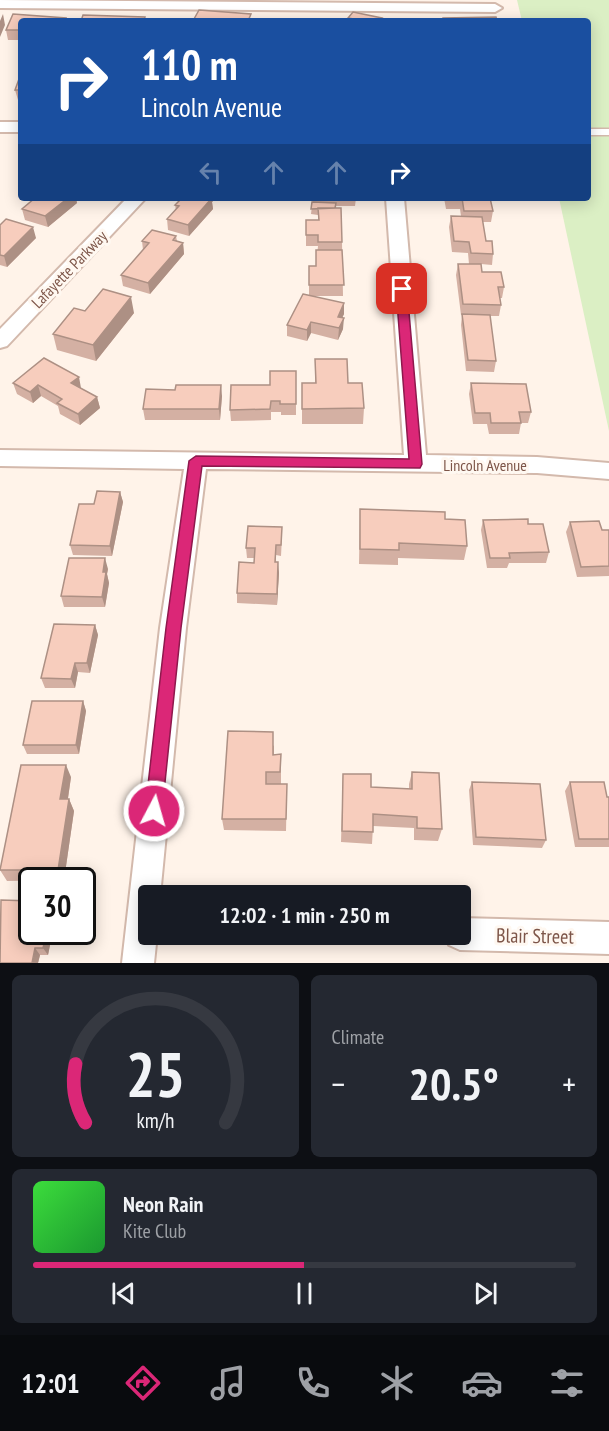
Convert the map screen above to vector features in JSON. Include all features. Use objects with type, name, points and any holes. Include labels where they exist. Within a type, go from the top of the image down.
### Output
[{"type":"street","points":[[0,4],[325,3],[495,8]]},
{"type":"street","points":[[311,18],[325,3]]},
{"type":"street","points":[[0,127],[18,127]]},
{"type":"street","name":"Lafayette Parkway","points":[[0,341],[134,201]]},
{"type":"street","points":[[395,201],[416,464]]},
{"type":"street","name":"Lincoln Avenue","points":[[0,458],[537,465],[609,471]]},
{"type":"street","points":[[149,885],[173,628],[196,461]]},
{"type":"street","name":"Blair Street","points":[[471,934],[609,938]]},
{"type":"street","points":[[138,963],[141,945]]},
{"type":"lane","points":[[591,132],[609,132]]},
{"type":"green space","points":[[517,0],[609,0],[609,431],[560,201],[591,201],[591,18],[521,18]]},
{"type":"building","points":[[199,10],[251,14],[249,18],[195,18]]},
{"type":"building","points":[[353,12],[382,18],[348,18]]},
{"type":"building","points":[[13,14],[66,18],[18,18],[18,30],[6,30]]},
{"type":"building","points":[[83,15],[145,17],[145,18],[82,18]]},
{"type":"building","points":[[496,17],[496,18],[443,18]]},
{"type":"building","points":[[31,201],[64,201],[45,216],[22,209]]},
{"type":"building","points":[[179,201],[209,201],[188,225],[167,219],[179,206],[175,205]]},
{"type":"building","points":[[462,201],[491,201],[493,211],[464,211]]},
{"type":"building","points":[[312,202],[336,203],[335,208],[311,209]]},
{"type":"building","points":[[318,208],[341,208],[342,242],[318,242],[318,235],[306,235],[306,220],[319,220]]},
{"type":"building","points":[[451,216],[482,217],[486,241],[492,241],[493,254],[471,253],[469,242],[454,241]]},
{"type":"building","points":[[6,219],[33,227],[4,256],[0,255],[0,225]]},
{"type":"building","points":[[152,230],[176,236],[173,240],[183,243],[148,283],[121,275],[149,243],[142,241]]},
{"type":"building","points":[[316,250],[342,250],[344,285],[309,285],[309,266],[316,266]]},
{"type":"building","points":[[458,264],[481,264],[482,272],[501,272],[504,287],[498,287],[501,305],[463,304]]},
{"type":"building","points":[[103,289],[131,297],[93,345],[53,334],[74,308],[85,311]]},
{"type":"building","points":[[303,294],[344,303],[338,317],[344,318],[339,328],[311,322],[307,330],[287,325]]},
{"type":"building","points":[[462,314],[490,315],[496,361],[468,360]]},
{"type":"building","points":[[44,358],[79,377],[71,383],[97,397],[78,414],[57,403],[62,399],[38,385],[30,392],[13,383]]},
{"type":"building","points":[[315,359],[347,359],[348,383],[362,383],[364,408],[302,409],[302,383],[316,383]]},
{"type":"building","points":[[270,371],[296,371],[296,404],[280,404],[280,401],[271,401],[270,409],[230,410],[231,385],[270,385]]},
{"type":"building","points":[[471,383],[526,384],[531,412],[519,412],[521,423],[491,423],[490,413],[475,413]]},
{"type":"building","points":[[176,385],[221,385],[219,409],[143,409],[146,389],[175,390]]},
{"type":"building","points":[[97,491],[120,492],[110,546],[70,545],[79,504],[94,504]]},
{"type":"building","points":[[360,509],[445,512],[445,519],[465,520],[467,546],[399,543],[399,550],[360,549]]},
{"type":"building","points":[[528,519],[528,524],[543,524],[549,552],[509,553],[510,558],[490,558],[483,520]]},
{"type":"building","points":[[599,521],[602,530],[609,530],[609,566],[581,567],[570,522]]},
{"type":"building","points":[[248,526],[282,527],[281,545],[276,545],[277,594],[237,593],[239,562],[254,563],[255,548],[246,548]]},
{"type":"building","points":[[69,558],[105,558],[103,572],[106,572],[102,597],[61,596]]},
{"type":"building","points":[[54,624],[95,625],[87,663],[75,663],[71,679],[41,678]]},
{"type":"building","points":[[32,701],[83,701],[76,745],[23,745]]},
{"type":"building","points":[[228,731],[273,732],[273,755],[281,754],[280,772],[266,772],[266,784],[287,784],[286,819],[222,819]]},
{"type":"building","points":[[21,765],[66,765],[60,799],[69,799],[58,867],[18,867],[18,870],[0,870]]},
{"type":"building","points":[[412,772],[439,773],[442,829],[417,828],[417,817],[373,814],[373,832],[342,831],[343,774],[371,774],[371,787],[412,789]]},
{"type":"building","points":[[472,782],[540,784],[546,840],[476,837]]},
{"type":"building","points":[[570,782],[604,782],[607,797],[609,797],[609,839],[579,839]]},
{"type":"building","points":[[1,900],[18,901],[18,945],[44,945],[43,948],[35,948],[32,963],[0,963]]},
{"type":"route","points":[[154,811],[173,628],[196,461],[416,464],[402,289]]}]
